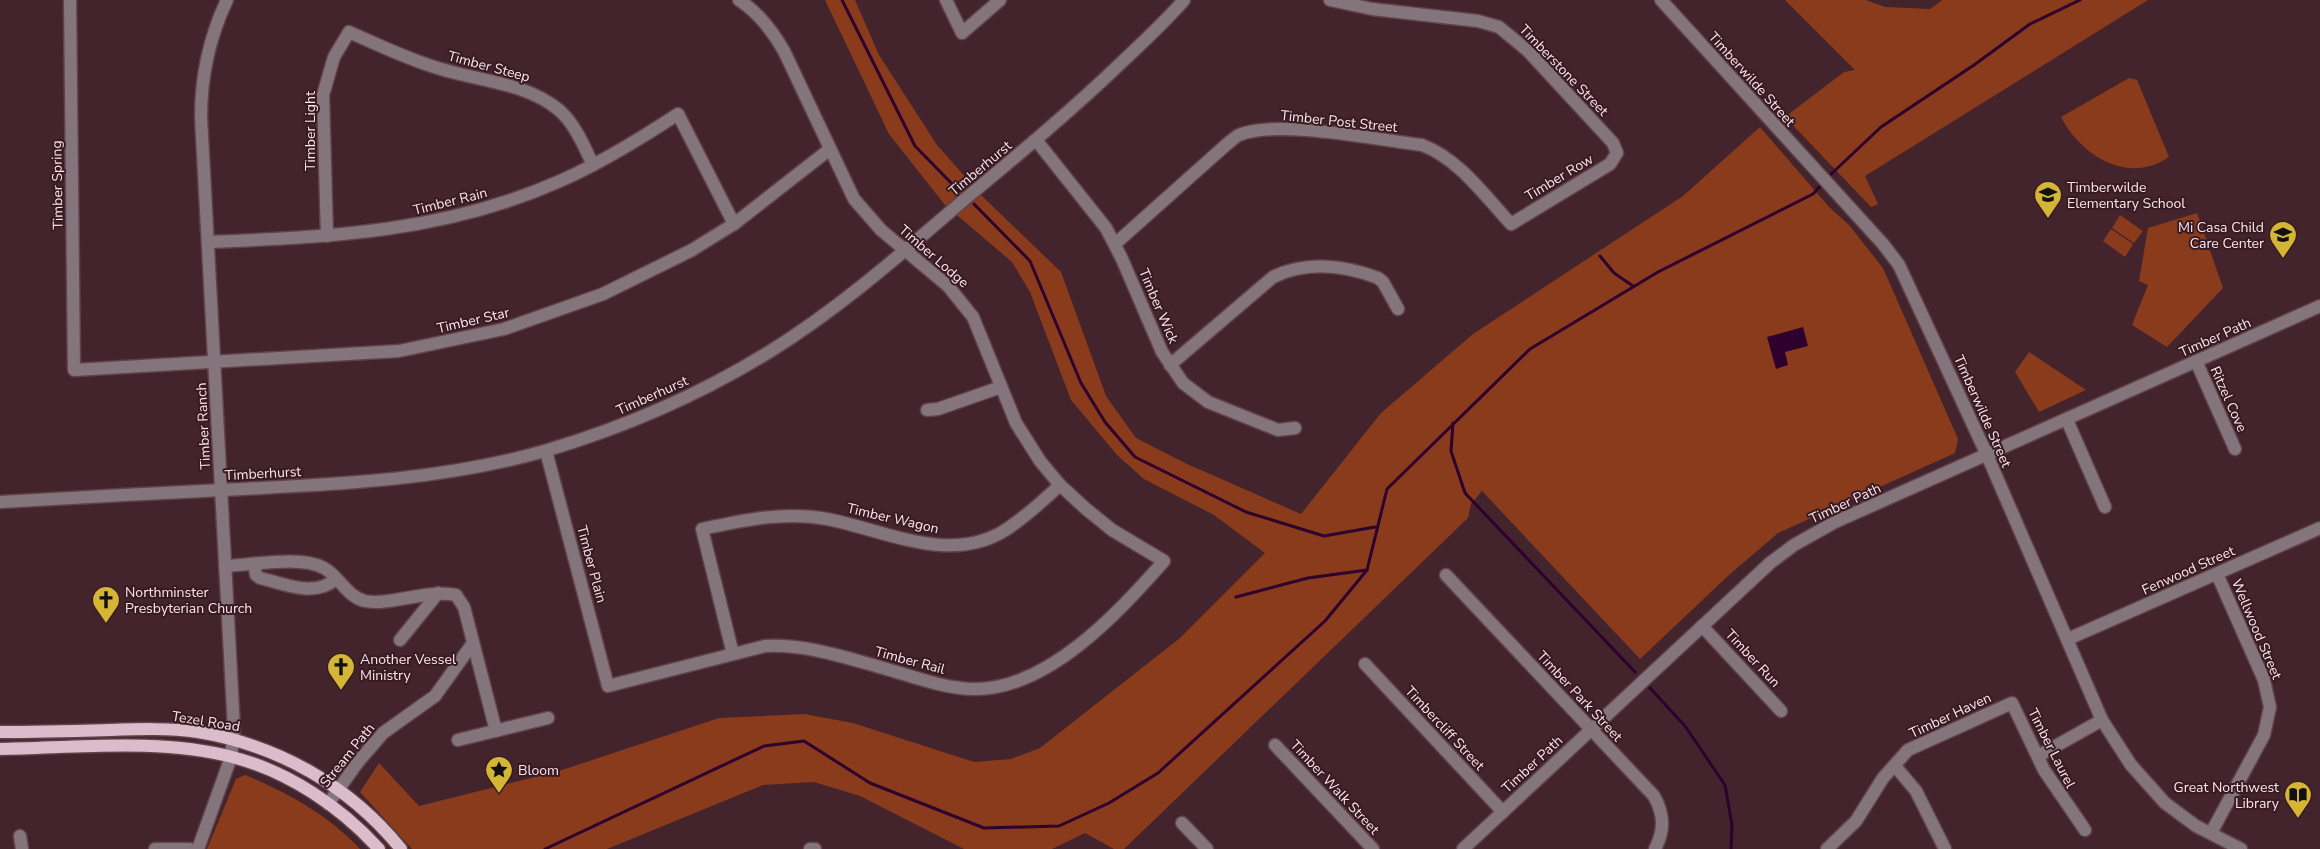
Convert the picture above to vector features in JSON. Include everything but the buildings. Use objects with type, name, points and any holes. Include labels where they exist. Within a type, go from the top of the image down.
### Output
[{"type":"main road","name":"Tezel Road","points":[[0,732],[164,730],[196,732],[233,739],[281,756],[312,772],[349,797],[378,823],[401,849]]},
{"type":"main road","points":[[0,750],[158,747],[231,756],[274,772],[328,804],[379,849]]},
{"type":"street","name":"Timber Spring","points":[[70,0],[74,370]]},
{"type":"street","name":"Timber Ranch","points":[[198,849],[231,756],[233,739],[234,708],[201,99],[205,60],[212,35],[228,0]]},
{"type":"street","name":"Timber Lodge","points":[[738,0],[756,13],[772,30],[784,51],[849,191],[862,210],[948,286],[969,311],[980,332],[1016,423],[1031,448],[1060,485],[1112,530],[1164,561]]},
{"type":"street","points":[[946,0],[962,34],[1000,0]]},
{"type":"street","name":"Timberhurst","points":[[0,502],[391,479],[493,463],[546,451],[611,430],[689,396],[758,358],[818,320],[1036,140],[1102,81],[1170,16],[1184,0]]},
{"type":"street","name":"Timberstone Street","points":[[1330,0],[1372,9],[1478,21],[1499,27],[1528,51],[1613,143],[1617,152]]},
{"type":"street","name":"Timberwilde Street","points":[[1660,0],[1890,252],[1908,279],[2102,720],[2131,765],[2146,784],[2186,819],[2241,849]]},
{"type":"street","name":"Timber Steep","points":[[349,32],[416,61],[485,82],[519,88],[539,96],[570,121],[593,165]]},
{"type":"street","name":"Timber Light","points":[[327,236],[322,95],[334,56],[349,32]]},
{"type":"street","name":"Timber Rain","points":[[208,242],[327,236],[409,227],[480,210],[528,194],[593,165],[678,114],[734,224]]},
{"type":"street","name":"Timber Post Street","points":[[1115,244],[1226,144],[1239,135],[1256,131],[1281,129],[1422,146],[1437,151],[1450,160],[1511,224]]},
{"type":"street","name":"Timber Wick","points":[[1036,140],[1090,206],[1115,244],[1157,342],[1183,383],[1208,402],[1278,430],[1295,428]]},
{"type":"street","name":"Timber Star","points":[[74,370],[399,351],[504,329],[603,294],[660,268],[734,224],[830,149]]},
{"type":"street","name":"Timber Row","points":[[1511,224],[1610,164],[1617,152]]},
{"type":"street","points":[[1170,365],[1273,277],[1294,269],[1331,266],[1378,278],[1383,282],[1398,309]]},
{"type":"street","name":"Timber Path","points":[[1463,849],[1770,563],[1794,545],[1835,522],[2320,306]]},
{"type":"street","name":"Ritzel Cove","points":[[2196,361],[2234,449]]},
{"type":"street","points":[[927,410],[938,409],[1001,386]]},
{"type":"street","points":[[2067,420],[2105,507]]},
{"type":"street","name":"Timber Plain","points":[[546,451],[608,686]]},
{"type":"street","name":"Timber Wagon","points":[[733,654],[702,529],[747,518],[825,518],[930,545],[960,545],[977,542],[1006,530],[1030,512],[1060,485]]},
{"type":"street","name":"Fenwood Street","points":[[2068,639],[2320,528]]},
{"type":"street","name":"Timber Rail","points":[[608,686],[765,646],[810,648],[956,688],[982,689],[1008,685],[1033,676],[1084,641],[1141,587],[1164,561]]},
{"type":"street","points":[[254,564],[256,575],[260,578],[305,589],[318,589],[336,579]]},
{"type":"street","points":[[226,566],[314,564],[329,571],[351,593],[366,601],[438,593],[452,594],[459,597],[464,607],[496,731]]},
{"type":"street","name":"Wellwood Street","points":[[2211,833],[2264,735],[2270,707],[2264,680],[2217,574]]},
{"type":"street","name":"Timber Park Street","points":[[1446,575],[1654,796],[1661,809],[1663,821],[1660,839],[1655,849]]},
{"type":"street","points":[[400,640],[438,593]]},
{"type":"street","name":"Timber Run","points":[[1702,626],[1781,711]]},
{"type":"street","name":"Stream Path","points":[[328,804],[337,789],[383,733],[434,696],[473,643]]},
{"type":"street","name":"Timbercliff Street","points":[[1365,664],[1503,812]]},
{"type":"street","name":"Timber Laurel","points":[[2012,703],[2053,786],[2085,830]]},
{"type":"street","name":"Timber Haven","points":[[1827,849],[1856,821],[1883,778],[1908,750],[2012,703]]},
{"type":"street","points":[[458,740],[548,718]]},
{"type":"street","points":[[2038,756],[2102,720]]},
{"type":"street","name":"Timber Walk Street","points":[[1275,745],[1373,849]]},
{"type":"street","points":[[1895,766],[1916,791],[1946,849]]},
{"type":"street","points":[[1182,823],[1207,849]]},
{"type":"street","points":[[20,836],[22,849]]},
{"type":"street","points":[[155,849],[168,847],[190,849]]},
{"type":"street","points":[[810,849],[815,849]]},
{"type":"shaded area","points":[[825,0],[855,0],[879,55],[937,145],[982,196],[1061,272],[1106,396],[1136,438],[1187,464],[1301,514],[1381,413],[1473,334],[1683,196],[1760,127],[1829,207],[1849,225],[1883,268],[1958,439],[1955,453],[1778,533],[1729,575],[1640,659],[1482,491],[1471,504],[1468,518],[1124,849],[1114,849],[1085,833],[1052,849],[964,849],[860,796],[814,782],[763,785],[607,849],[412,849],[360,792],[379,763],[419,806],[559,771],[719,718],[804,714],[853,723],[974,762],[1011,759],[1040,748],[1180,638],[1265,553],[1214,515],[1144,479],[1117,455],[1071,400],[1030,292],[1012,262],[945,205],[889,134]]},
{"type":"shaded area","points":[[1785,0],[1866,0],[1885,7],[1930,9],[1942,0],[2148,0],[1865,176],[1878,204],[1871,207],[1785,117],[1844,72],[1855,70]]},
{"type":"shaded area","points":[[2129,78],[2137,80],[2169,157],[2153,165],[2138,168],[2122,167],[2107,162],[2093,154],[2081,144],[2061,117]]},
{"type":"shaded area","points":[[2197,213],[2223,288],[2167,347],[2132,325],[2148,285],[2139,281],[2148,228]]},
{"type":"shaded area","points":[[2120,215],[2143,231],[2134,243],[2112,228]]},
{"type":"shaded area","points":[[2111,229],[2133,244],[2125,257],[2103,241]]},
{"type":"shaded area","points":[[1803,327],[1808,346],[1785,352],[1788,365],[1776,369],[1767,337]]},
{"type":"shaded area","points":[[2029,352],[2086,390],[2039,412],[2015,372]]},
{"type":"shaded area","points":[[245,775],[277,789],[321,815],[360,849],[207,849],[236,779]]},
{"type":"waterway","points":[[842,0],[915,146],[959,191]]},
{"type":"waterway","points":[[1827,178],[1881,127],[1974,65],[2030,24],[2080,0]]},
{"type":"waterway","points":[[545,849],[764,746],[804,741],[870,783],[984,828],[1059,826],[1109,803],[1158,773],[1325,621],[1367,570],[1387,489],[1530,349],[1658,272],[1813,194],[1823,183]]},
{"type":"waterway","points":[[974,204],[1030,261],[1081,383],[1105,422],[1135,457],[1246,512],[1324,536],[1375,527]]},
{"type":"waterway","points":[[1600,256],[1614,273],[1633,286]]},
{"type":"waterway","points":[[1453,423],[1451,451],[1465,493],[1635,672]]},
{"type":"waterway","points":[[1236,597],[1308,578],[1367,570]]},
{"type":"waterway","points":[[1650,688],[1685,726],[1725,785],[1732,825],[1731,849]]},
{"type":"place","name":"Timberwilde Elementary School","points":[[2048,219]]},
{"type":"place","name":"Mi Casa Child Care Center","points":[[2283,259]]},
{"type":"place","name":"Northminster Presbyterian Church","points":[[106,624]]},
{"type":"place","name":"Another Vessel Ministry","points":[[341,691]]},
{"type":"place","name":"Bloom","points":[[499,794]]},
{"type":"place","name":"Great Northwest Library","points":[[2298,819]]}]
